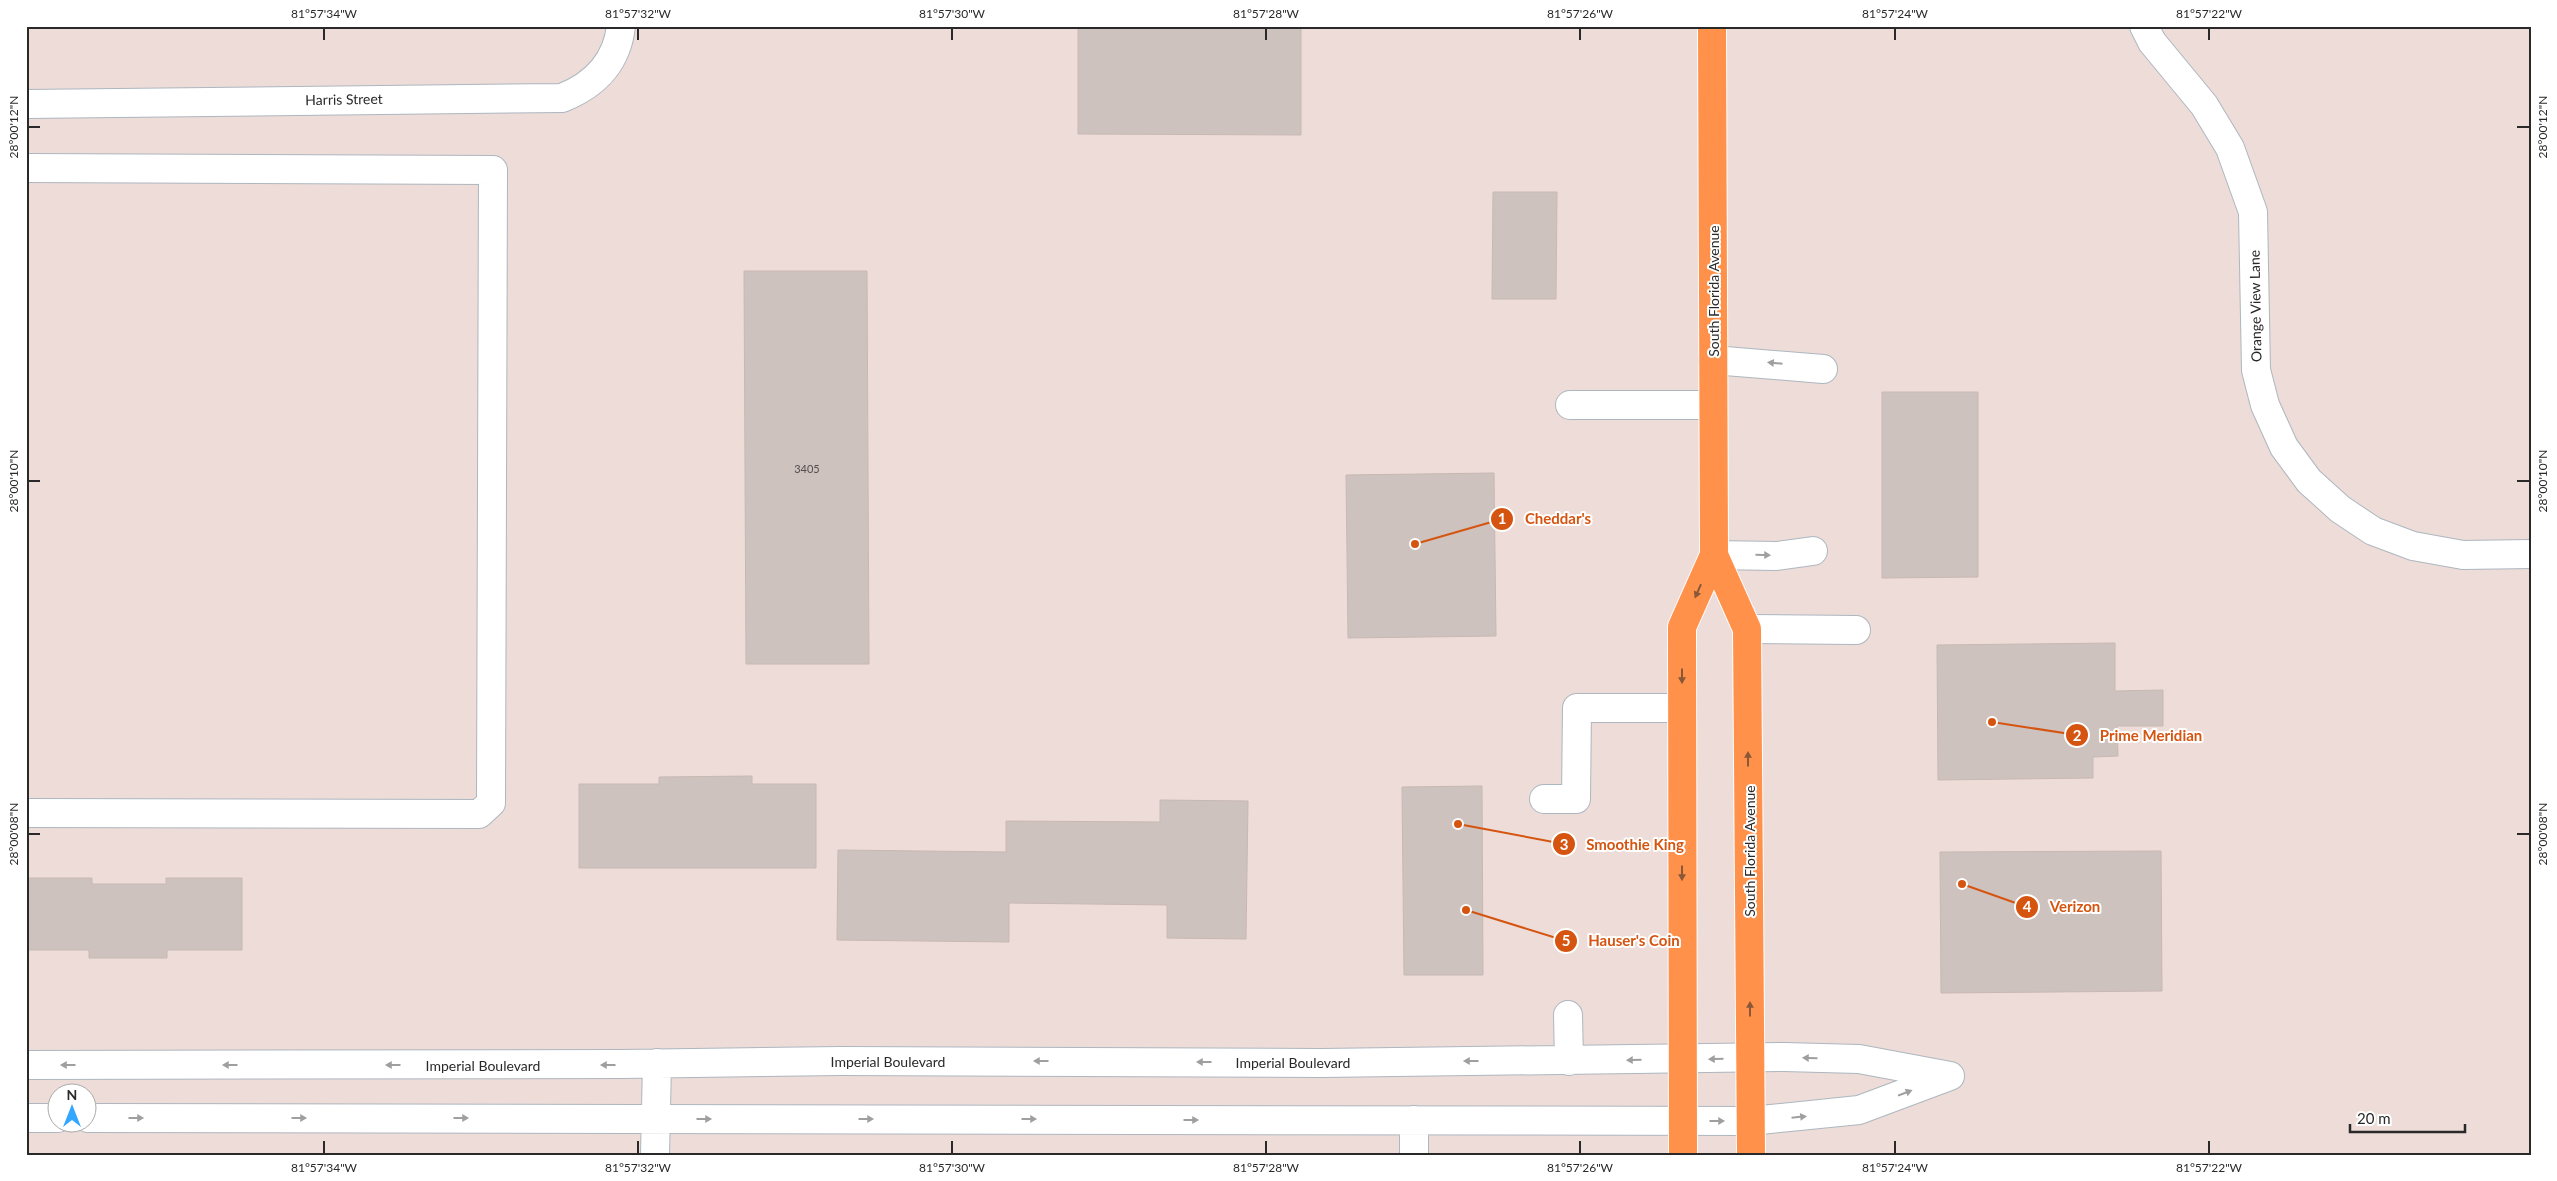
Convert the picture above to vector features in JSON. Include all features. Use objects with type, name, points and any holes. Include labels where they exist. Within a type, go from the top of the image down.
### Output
[{"type":"main road","name":"South Florida Avenue","points":[[1712,26],[1714,555],[1747,629],[1751,1155]]},
{"type":"main road","name":"South Florida Avenue","points":[[1683,1155],[1682,627],[1714,555]]},
{"type":"street","name":"Harris Street","points":[[26,104],[358,98],[562,98],[586,86],[608,66],[619,42],[621,26]]},
{"type":"street","name":"Orange View Lane","points":[[2144,26],[2152,42],[2204,105],[2230,148],[2253,212],[2256,370],[2265,404],[2284,447],[2309,481],[2340,509],[2373,531],[2413,546],[2462,555],[2531,554]]},
{"type":"street","points":[[26,168],[493,170],[491,803],[479,814],[26,813]]},
{"type":"street","points":[[1713,360],[1823,369]]},
{"type":"street","points":[[1570,405],[1713,404]]},
{"type":"street","points":[[1714,555],[1777,556],[1813,551]]},
{"type":"street","points":[[1747,629],[1856,630]]},
{"type":"street","points":[[1544,799],[1576,799],[1577,708],[1682,708]]},
{"type":"street","points":[[1568,1015],[1569,1061]]},
{"type":"street","name":"Imperial Boulevard","points":[[26,1065],[841,1061],[1322,1063],[1750,1058],[1859,1059],[1950,1076],[1859,1110],[1751,1120]]},
{"type":"street","points":[[654,1155],[657,1063]]},
{"type":"street","points":[[26,1118],[48,1118]]},
{"type":"street","points":[[98,1118],[1751,1120]]},
{"type":"street","points":[[1414,1120],[1414,1155]]},
{"type":"building","points":[[1078,26],[1301,26],[1301,135],[1078,134]]},
{"type":"building","points":[[1493,192],[1557,192],[1556,299],[1492,299]]},
{"type":"building","points":[[744,271],[867,271],[869,664],[746,664]]},
{"type":"building","points":[[1882,392],[1978,392],[1978,577],[1882,578]]},
{"type":"building","points":[[1494,473],[1496,636],[1348,638],[1346,475]]},
{"type":"building","points":[[2115,643],[2115,691],[2163,690],[2163,726],[2117,726],[2118,756],[2093,757],[2093,778],[1938,780],[1937,645]]},
{"type":"building","points":[[752,776],[752,784],[816,784],[816,868],[579,868],[579,784],[659,784],[659,777]]},
{"type":"building","points":[[1482,786],[1483,975],[1404,975],[1402,787]]},
{"type":"building","points":[[1160,800],[1248,801],[1246,939],[1167,938],[1167,905],[1009,903],[1009,942],[837,940],[838,850],[1006,852],[1006,821],[1160,822]]},
{"type":"building","points":[[2161,851],[2162,991],[1941,993],[1940,852]]},
{"type":"building","points":[[26,878],[92,878],[92,884],[166,884],[166,878],[242,878],[242,950],[167,950],[167,958],[89,958],[89,950],[26,950]]},
{"type":"building","points":[[2022,1154],[2022,1155],[1923,1155]]},
{"type":"place","name":"Cheddar's","points":[[1415,544]]},
{"type":"place","name":"Prime Meridian","points":[[1992,722]]},
{"type":"place","name":"Smoothie King","points":[[1458,824]]},
{"type":"place","name":"Verizon","points":[[1962,884]]},
{"type":"place","name":"Hauser's Coin","points":[[1466,910]]}]
